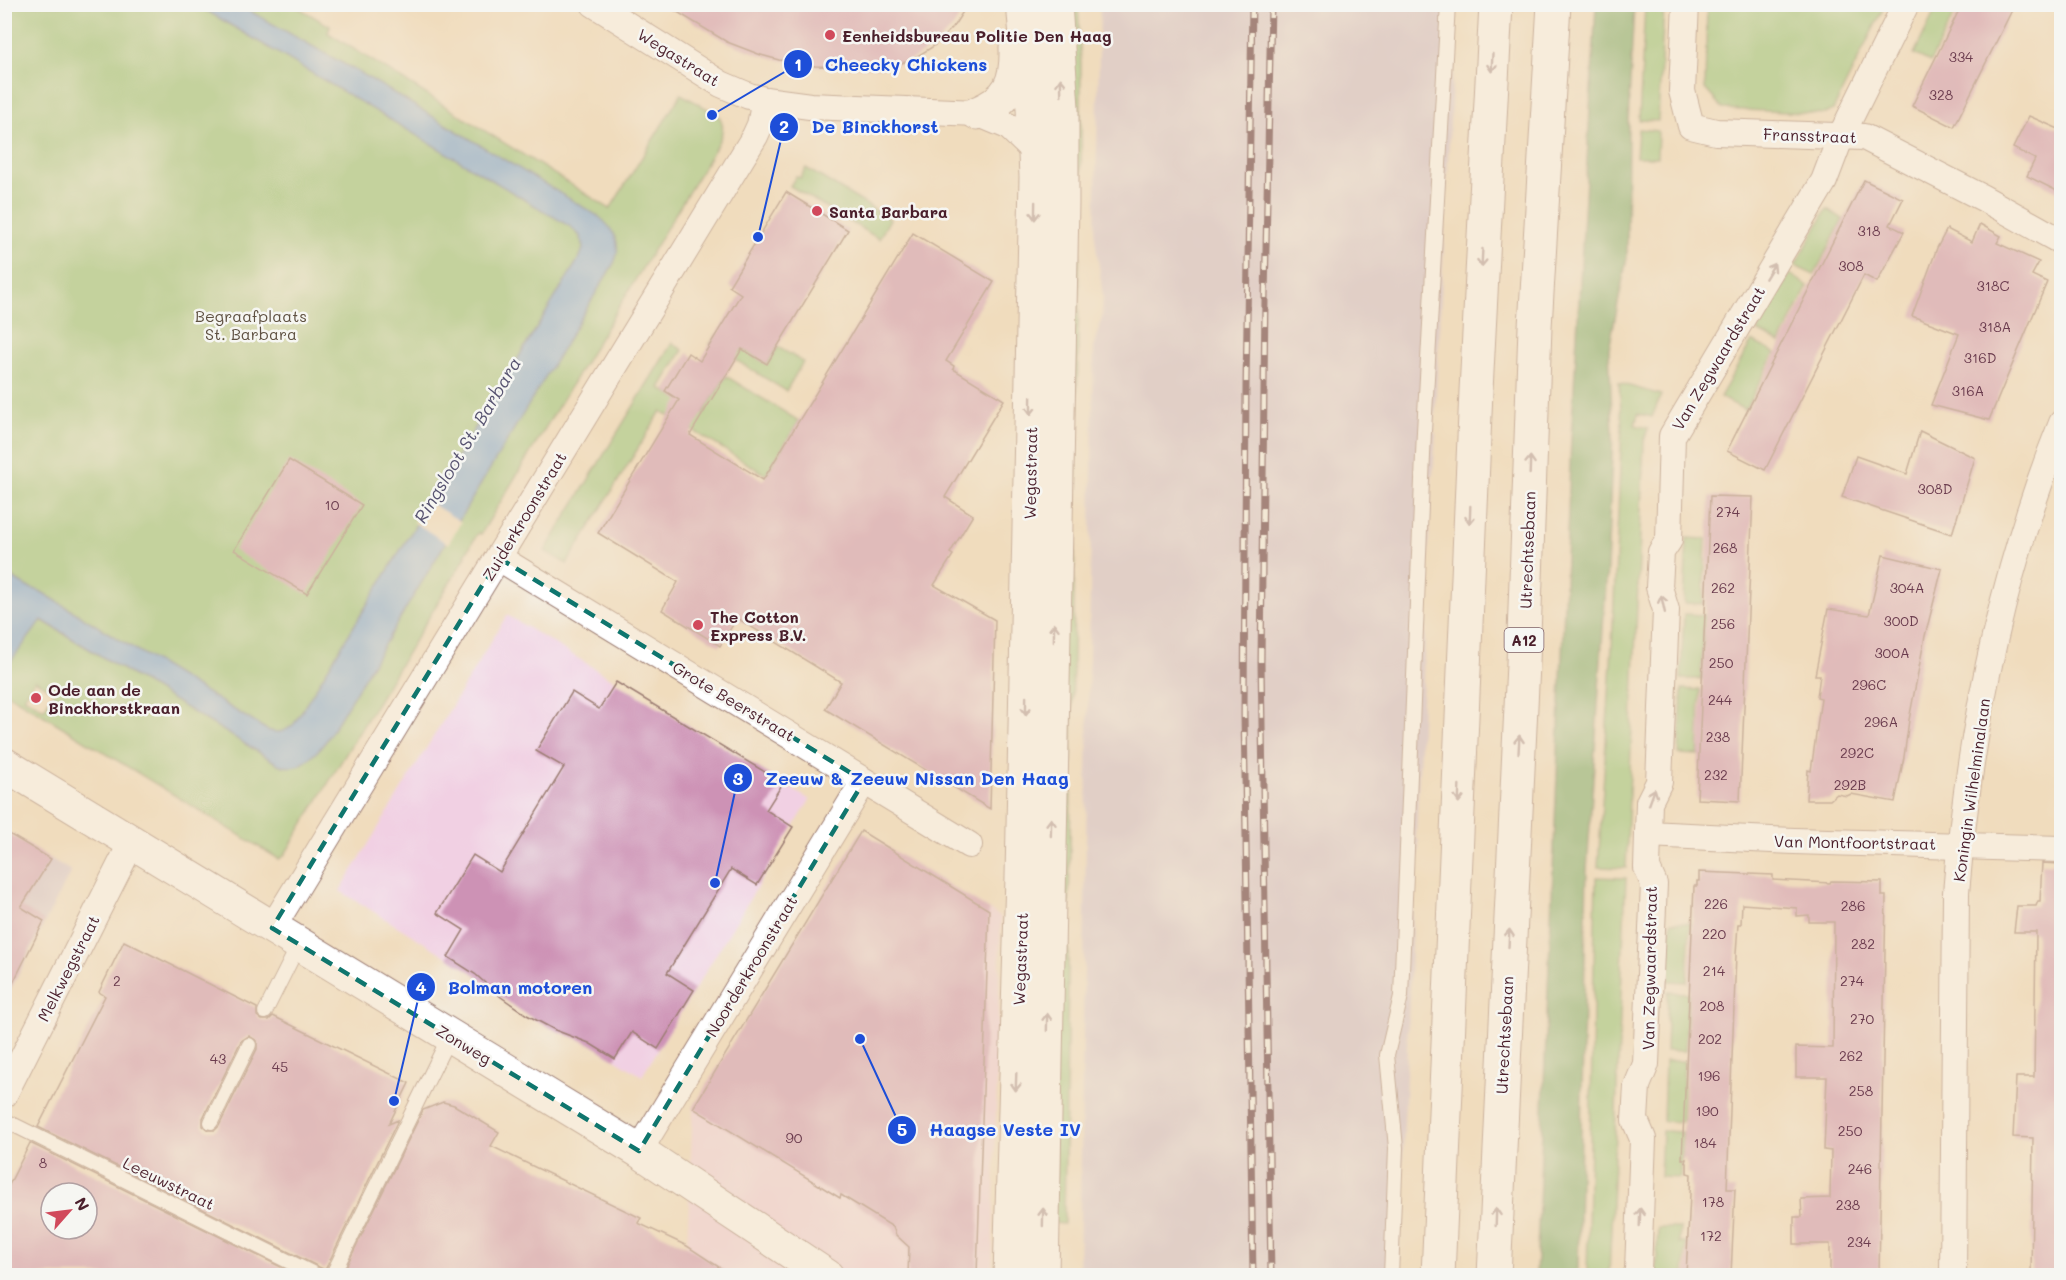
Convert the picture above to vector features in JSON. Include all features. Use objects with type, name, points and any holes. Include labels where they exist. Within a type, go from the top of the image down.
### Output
[{"type":"main road","points":[[1049,149],[1060,68],[1055,4]]},
{"type":"main road","points":[[1438,1275],[1474,414],[1496,4]]},
{"type":"main road","name":"Utrechtsebaan","points":[[1494,1275],[1523,664],[1535,327],[1554,4]]},
{"type":"main road","points":[[1024,13],[1049,149]]},
{"type":"main road","points":[[977,113],[993,105],[1008,92],[1015,68],[1016,36],[1024,13]]},
{"type":"main road","name":"Wegastraat","points":[[1010,1275],[1049,149]]},
{"type":"main road","name":"Wegastraat","points":[[1042,1275],[1049,149]]},
{"type":"main road","name":"Zonweg","points":[[4,764],[639,1151],[827,1275]]},
{"type":"street","name":"Wegastraat","points":[[594,4],[721,84],[765,100],[810,106],[977,113],[1008,126],[1049,149]]},
{"type":"street","name":"Fransstraat","points":[[1686,4],[1682,91],[1691,126],[1716,132],[1864,137],[1983,198],[2061,242]]},
{"type":"street","name":"Van Zegwaardstraat","points":[[1636,1275],[1643,1139],[1635,1120],[1637,1086],[1646,1064],[1654,885],[1647,867],[1648,802],[1659,782],[1666,610],[1659,587],[1661,552],[1669,540],[1672,436],[1824,181],[1841,136],[1906,4]]},
{"type":"street","name":"Zuiderkroonstraat","points":[[286,936],[499,558],[755,136],[760,125],[765,100]]},
{"type":"street","name":"Koningin Wilhelminalaan","points":[[1953,1275],[1956,893],[1960,845],[1994,640],[2046,460],[2061,423]]},
{"type":"street","name":"Grote Beerstraat","points":[[499,558],[969,845]]},
{"type":"street","name":"Noorderkroonstraat","points":[[639,1151],[864,781]]},
{"type":"street","name":"Van Montfoortstraat","points":[[1648,834],[2061,849]]},
{"type":"street","name":"Melkwegstraat","points":[[4,1095],[132,842]]},
{"type":"lane","points":[[1391,1275],[1396,1148],[1388,1055],[1401,996],[1424,431],[1448,4]]},
{"type":"lane","points":[[265,1012],[286,936]]},
{"type":"lane","points":[[332,1275],[450,1035]]},
{"type":"lane","points":[[211,1122],[249,1045]]},
{"type":"lane","name":"Leeuwstraat","points":[[4,1120],[318,1275]]},
{"type":"highlighted area","points":[[499,558],[864,781],[639,1151],[272,928]]},
{"type":"shaded area","points":[[1100,5],[1456,5],[1434,433],[1436,433],[1432,475],[1416,839],[1419,840],[1417,875],[1414,875],[1398,1275],[1079,1276],[1094,344],[1102,318],[1103,296],[1095,238]]},
{"type":"shaded area","points":[[507,615],[810,800],[642,1076],[589,1043],[555,1030],[527,1015],[501,997],[475,974],[340,891]]},
{"type":"shaded area","points":[[5,831],[71,871],[5,1001]]},
{"type":"shaded area","points":[[861,831],[1001,917],[992,1275],[672,1276],[687,1246],[693,1108]]},
{"type":"green space","points":[[1078,4],[1081,65],[1081,158],[1064,1224],[1053,1223],[1066,5]]},
{"type":"green space","points":[[1879,4],[1884,7],[1833,110],[1826,114],[1723,109],[1705,89],[1707,5],[1774,7],[1774,5]]},
{"type":"green space","name":"Begraafplaats St. Barbara","points":[[4,5],[197,5],[571,227],[582,240],[583,248],[580,257],[294,724],[285,730],[275,732],[267,730],[40,591],[27,587],[5,573]]},
{"type":"green space","points":[[239,5],[294,5],[330,26],[328,33],[610,209],[681,94],[717,114],[721,119],[722,129],[720,139],[711,155],[481,534],[478,533],[284,856],[279,859],[5,692],[4,669],[41,620],[278,764],[299,765],[311,757],[326,741],[617,255],[615,237],[598,216],[367,77]],"holes":[[[35,680],[54,692],[44,709],[24,697]]]},
{"type":"green space","points":[[1596,5],[1634,5],[1628,123],[1627,258],[1609,349],[1613,433],[1607,569],[1587,871],[1578,1270],[1576,1275],[1536,1276],[1571,439]]},
{"type":"green space","points":[[1645,5],[1664,5],[1658,121],[1639,120]]},
{"type":"green space","points":[[1938,5],[1959,5],[1930,62],[1914,54]]},
{"type":"green space","points":[[1638,129],[1658,131],[1657,157],[1636,157]]},
{"type":"green space","points":[[806,168],[890,219],[879,239],[790,186],[796,176],[800,178]]},
{"type":"green space","points":[[1827,209],[1843,219],[1814,275],[1795,266]]},
{"type":"green space","points":[[1790,274],[1808,286],[1780,343],[1757,331]]},
{"type":"green space","points":[[717,334],[767,364],[778,347],[803,362],[786,391],[710,344]]},
{"type":"green space","points":[[1752,341],[1775,353],[1745,410],[1720,397]]},
{"type":"green space","points":[[672,343],[683,350],[660,388],[703,414],[726,376],[799,421],[766,475],[661,411],[567,564],[545,551]]},
{"type":"green space","points":[[1619,383],[1661,395],[1652,417],[1638,414],[1635,425],[1648,428],[1644,441],[1626,868],[1598,867],[1612,646],[1622,424]]},
{"type":"green space","points":[[1687,538],[1706,539],[1703,604],[1684,603]]},
{"type":"green space","points":[[1684,614],[1704,615],[1701,679],[1681,679]]},
{"type":"green space","points":[[1682,689],[1700,690],[1698,755],[1679,754]]},
{"type":"green space","points":[[1596,877],[1626,878],[1609,1276],[1587,1275]]},
{"type":"green space","points":[[1671,922],[1690,923],[1687,982],[1669,981]]},
{"type":"green space","points":[[1668,992],[1688,993],[1685,1051],[1666,1051]]},
{"type":"green space","points":[[1665,1061],[1684,1061],[1682,1122],[1663,1121]]},
{"type":"green space","points":[[1662,1131],[1682,1132],[1680,1178],[1660,1177]]},
{"type":"green space","points":[[1658,1228],[1680,1228],[1679,1243],[1686,1243],[1684,1275],[1656,1275]]},
{"type":"water","points":[[197,5],[239,5],[367,77],[598,216],[609,226],[618,249],[614,263],[326,741],[311,758],[292,767],[278,764],[42,620],[5,669],[4,573],[27,587],[40,591],[267,730],[282,732],[288,729],[294,724],[580,257],[584,246],[580,236],[571,227]]},
{"type":"pier","points":[[427,501],[461,522],[448,544],[414,522]]},
{"type":"building","name":"Eenheidsbureau Politie Den Haag","points":[[664,4],[968,4],[953,27],[934,46],[911,60],[886,68],[815,66],[761,55],[727,42]]},
{"type":"building","points":[[1962,4],[2015,4],[1954,127],[1912,106]]},
{"type":"building","points":[[2029,116],[2061,130],[2061,193],[2027,176],[2035,159],[2013,148]]},
{"type":"building","points":[[1864,180],[1903,199],[1890,225],[1904,232],[1877,282],[1864,275],[1765,470],[1727,451]]},
{"type":"building","points":[[786,192],[848,230],[767,364],[742,349],[690,435],[763,480],[913,233],[994,282],[946,361],[954,366],[953,369],[1004,400],[945,497],[973,515],[950,553],[953,555],[934,585],[995,620],[990,809],[825,709],[841,682],[737,618],[720,646],[662,610],[678,582],[598,533],[679,400],[665,391],[688,353],[700,361],[741,294],[729,286]]},
{"type":"building","points":[[1980,224],[2001,236],[1997,243],[2039,262],[2032,275],[2047,282],[1989,420],[1931,405],[1959,334],[1912,316],[1937,248],[1947,229],[1972,242]]},
{"type":"building","points":[[1920,431],[1975,458],[1952,534],[1842,497],[1856,456],[1907,474]]},
{"type":"building","points":[[289,460],[362,505],[307,594],[234,550]]},
{"type":"building","points":[[1710,496],[1753,497],[1740,801],[1697,799]]},
{"type":"building","points":[[1883,555],[1942,569],[1925,636],[1895,802],[1851,794],[1847,796],[1837,794],[1830,800],[1806,800],[1808,770],[1811,771],[1821,698],[1817,697],[1820,675],[1815,675],[1828,609],[1869,615]]},
{"type":"building","points":[[616,682],[783,783],[766,810],[793,827],[757,885],[731,869],[667,973],[694,990],[658,1049],[632,1032],[615,1059],[589,1043],[555,1030],[527,1015],[501,997],[475,974],[448,957],[464,930],[437,913],[473,855],[500,872],[564,767],[536,751],[572,692],[599,709]]},
{"type":"building","points":[[4,831],[51,859],[21,907],[44,921],[4,1001]]},
{"type":"building","points":[[861,831],[989,910],[977,1275],[908,1275],[909,1247],[896,1235],[893,1227],[841,1195],[840,1198],[693,1108]]},
{"type":"building","points":[[2042,863],[2061,864],[2061,1275],[2031,1275],[2033,1138],[2013,1137],[2016,1077],[2034,1077],[2036,932],[2014,932],[2017,906],[2036,906],[2040,901]]},
{"type":"building","points":[[1699,872],[1773,875],[1773,880],[1830,883],[1831,881],[1882,882],[1882,896],[1886,896],[1879,1275],[1830,1275],[1830,1244],[1794,1244],[1794,1217],[1802,1217],[1801,1199],[1830,1198],[1831,1151],[1824,1150],[1827,1077],[1796,1077],[1796,1047],[1833,1048],[1834,922],[1809,922],[1809,915],[1797,916],[1797,908],[1742,904],[1736,954],[1727,1189],[1735,1189],[1731,1275],[1686,1275],[1691,1174],[1687,1173],[1686,1159],[1682,1159],[1694,886],[1697,886],[1697,881],[1699,881]]},
{"type":"building","points":[[124,941],[257,1008],[257,1016],[262,1020],[269,1020],[273,1016],[409,1083],[389,1124],[398,1120],[325,1270],[38,1127],[105,996],[99,992]],"holes":[[[249,1036],[257,1041],[257,1049],[219,1126],[215,1130],[208,1130],[203,1126],[203,1118],[241,1041]]]},
{"type":"building","points":[[443,1102],[454,1105],[499,1132],[491,1146],[641,1218],[638,1223],[687,1246],[731,1275],[342,1275],[423,1110]]},
{"type":"building","points":[[30,1143],[297,1275],[4,1275],[4,1195]]},
{"type":"railway","points":[[1252,4],[1244,714],[1253,1276]]},
{"type":"railway","points":[[1271,4],[1261,663],[1271,1276]]},
{"type":"place","name":"Eenheidsbureau Politie Den Haag","points":[[830,35]]},
{"type":"place","name":"Cheecky Chickens","points":[[712,115]]},
{"type":"place","name":"Santa Barbara","points":[[817,211]]},
{"type":"place","name":"De Binckhorst","points":[[758,237]]},
{"type":"place","name":"The Cotton Express B.V.","points":[[698,625]]},
{"type":"place","name":"Ode aan de Binckhorstkraan","points":[[36,698]]},
{"type":"place","name":"Zeeuw & Zeeuw Nissan Den Haag","points":[[715,883]]},
{"type":"place","name":"Haagse Veste IV","points":[[860,1039]]},
{"type":"place","name":"Bolman motoren","points":[[394,1101]]},
{"type":"water label","name":"Ringsloot St. Barbara","points":[[467,440]]}]
